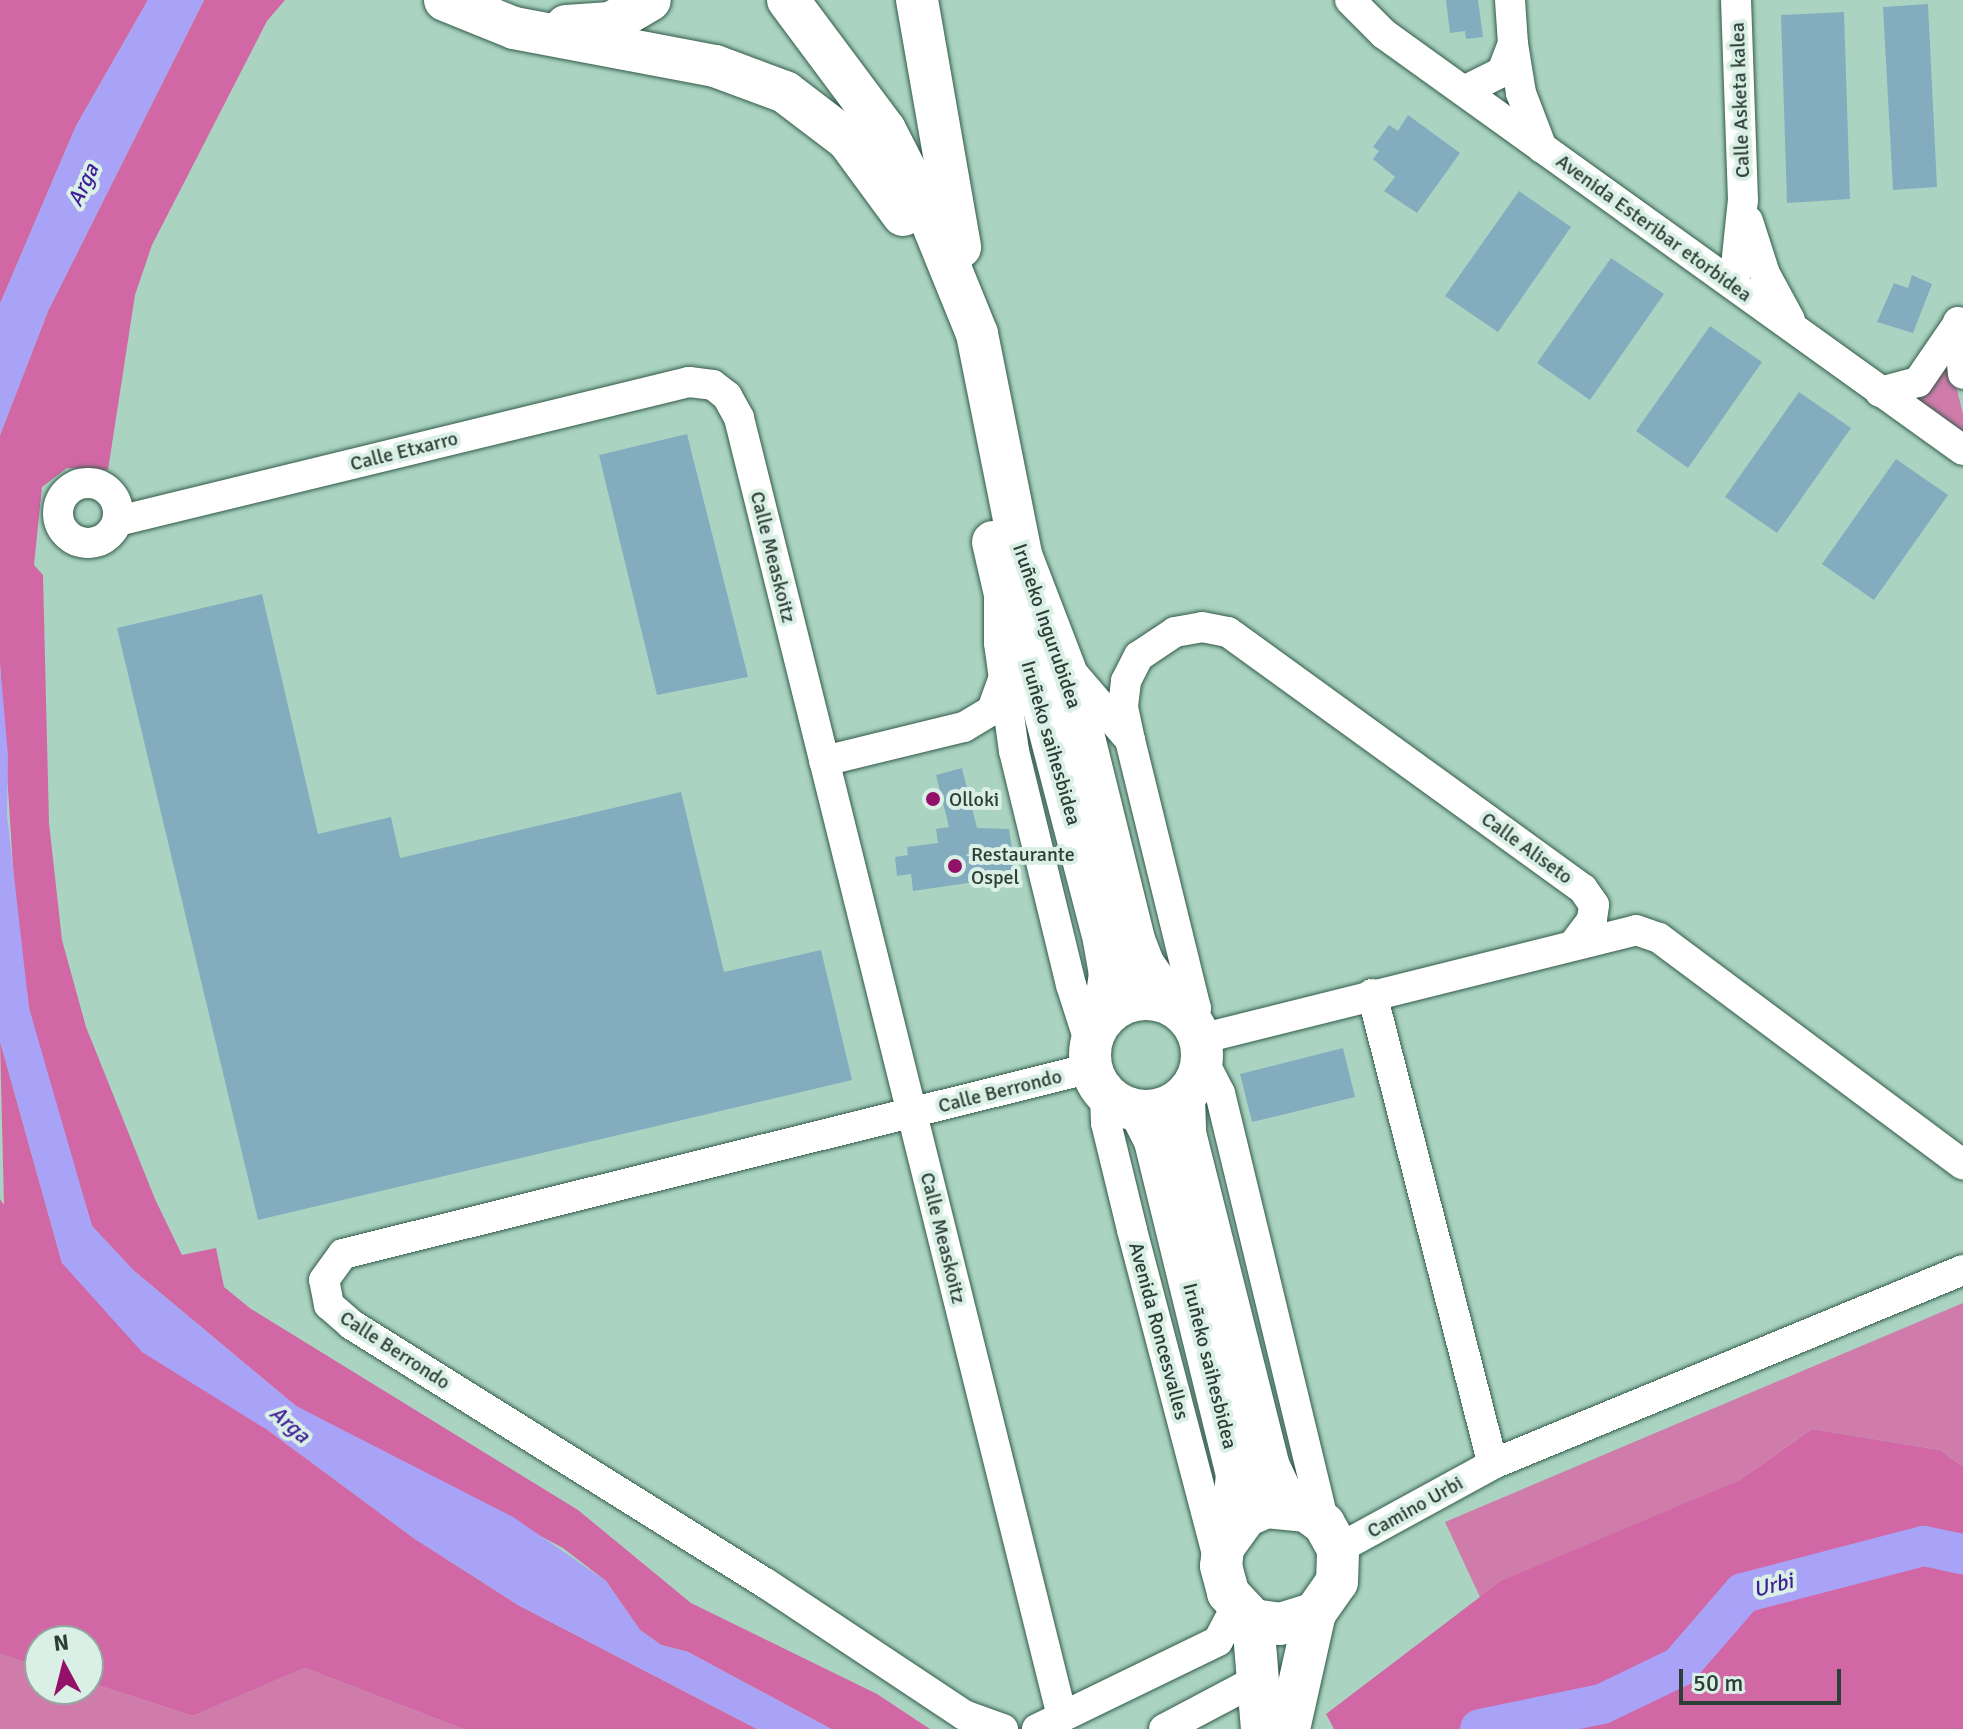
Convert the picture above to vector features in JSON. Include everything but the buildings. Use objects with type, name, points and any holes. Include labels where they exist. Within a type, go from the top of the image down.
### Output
[{"type":"highway","points":[[445,0],[514,28],[715,66],[785,92],[848,140],[882,182],[915,233],[967,337]]},
{"type":"highway","points":[[473,0],[581,27],[626,17],[650,0]]},
{"type":"highway","name":"Iruñeko Ingurubidea","points":[[788,0],[885,130],[939,243],[967,337],[1017,543],[1062,660],[1134,940],[1143,964],[1191,1030]]},
{"type":"highway","points":[[917,0],[967,337]]},
{"type":"highway","name":"Iruñeko Ingurubidea","points":[[967,337],[999,566]]},
{"type":"highway","name":"Iruñeko saihesbidea","points":[[999,566],[1007,603],[1038,686],[1104,940],[1110,973],[1106,1067],[1155,1141],[1237,1475],[1226,1549]]},
{"type":"highway","points":[[1148,998],[1191,1030],[1184,1099],[1106,1067],[1124,1003],[1148,998]]},
{"type":"highway","name":"Iruñeko saihesbidea","points":[[1184,1099],[1185,1133],[1261,1439],[1316,1526]]},
{"type":"highway","points":[[1262,1729],[1259,1679],[1245,1612],[1226,1549],[1246,1516],[1266,1507],[1316,1526],[1337,1582],[1315,1613],[1289,1729]]},
{"type":"highway","points":[[1245,1612],[1280,1624],[1315,1613]]},
{"type":"street","name":"Avenida Esteribar etorbidea","points":[[1350,0],[1384,34],[1963,450]]},
{"type":"street","points":[[1510,0],[1521,93],[1542,148]]},
{"type":"street","name":"Calle Asketa kalea","points":[[1734,285],[1743,200],[1736,0]]},
{"type":"street","points":[[1464,91],[1502,72],[1513,44]]},
{"type":"street","name":"Calle Asketa kalea","points":[[1689,254],[1711,252],[1725,240],[1743,200]]},
{"type":"street","name":"Calle Asketa kalea","points":[[1743,200],[1765,274],[1796,330]]},
{"type":"street","points":[[1959,318],[1963,374]]},
{"type":"street","points":[[1880,392],[1918,382],[1959,318]]},
{"type":"street","name":"Calle Etxarro","points":[[118,521],[689,382]]},
{"type":"street","name":"Calle Measkoitz","points":[[689,382],[721,390],[739,418],[912,1114],[1050,1722]]},
{"type":"street","points":[[999,566],[1003,680],[1021,780],[1071,985],[1106,1067]]},
{"type":"street","name":"Calle Aliseto","points":[[1130,740],[1123,706],[1126,681],[1139,656],[1175,632],[1202,627],[1228,632],[1583,889],[1594,905],[1592,920],[1574,944]]},
{"type":"street","points":[[1062,660],[1130,740],[1196,1008],[1191,1030],[1220,1093],[1316,1526]]},
{"type":"street","points":[[824,761],[964,727],[992,710],[1003,680]]},
{"type":"street","points":[[1191,1030],[1372,994],[1613,934],[1649,933],[1963,1165]]},
{"type":"street","points":[[1372,994],[1493,1464]]},
{"type":"street","name":"Calle Berrondo","points":[[1003,1729],[964,1715],[765,1583],[351,1324],[325,1296],[328,1268],[343,1254],[1106,1067]]},
{"type":"street","name":"Camino Urbi","points":[[1316,1526],[1493,1464],[1963,1270]]},
{"type":"street","points":[[1050,1722],[1218,1641],[1245,1612]]},
{"type":"street","points":[[1166,1729],[1259,1679]]},
{"type":"shaded area","points":[[0,0],[148,0],[76,126],[0,304]]},
{"type":"shaded area","points":[[204,0],[285,0],[267,21],[152,245],[135,295],[108,470],[67,468],[42,487],[34,565],[43,575],[49,823],[62,940],[86,1027],[155,1199],[182,1255],[216,1248],[224,1287],[251,1309],[578,1510],[691,1603],[877,1694],[930,1729],[831,1729],[688,1652],[661,1645],[640,1630],[606,1581],[563,1548],[296,1406],[133,1270],[92,1226],[50,1093],[29,1008],[16,914],[0,664],[0,435],[48,311]]},
{"type":"shaded area","points":[[1945,362],[1952,370],[1963,414],[1963,441],[1907,394]]},
{"type":"shaded area","points":[[0,1041],[62,1263],[269,1431],[415,1539],[518,1605],[757,1729],[463,1729],[305,1668],[193,1716],[104,1687],[104,1625],[24,1625],[24,1662],[0,1654],[0,1199],[4,1205]]},
{"type":"shaded area","points":[[1963,1303],[1963,1467],[1940,1450],[1812,1429],[1740,1480],[1480,1597],[1445,1522]]},
{"type":"shaded area","points":[[1812,1429],[1940,1450],[1963,1467],[1963,1729],[1334,1729],[1326,1714],[1501,1581],[1740,1480]]},
{"type":"shaded area","points":[[0,1654],[24,1662],[24,1705],[104,1705],[104,1687],[193,1716],[305,1668],[463,1729],[0,1729]]},
{"type":"water","name":"Arga","points":[[148,0],[204,0],[48,311],[0,435],[0,304],[76,126]]},
{"type":"water","name":"Arga","points":[[0,664],[8,756],[7,815],[29,1008],[92,1226],[133,1270],[296,1406],[513,1517],[606,1581],[640,1630],[661,1645],[688,1652],[831,1729],[757,1729],[518,1605],[415,1539],[269,1431],[142,1352],[62,1263],[0,1041]]},
{"type":"waterway","name":"Urbi","points":[[1480,1729],[1602,1704],[1679,1667],[1743,1593],[1924,1546],[1963,1554]]},
{"type":"place","name":"Olloki","points":[[933,799]]},
{"type":"place","name":"Restaurante Ospel","points":[[955,866]]}]
